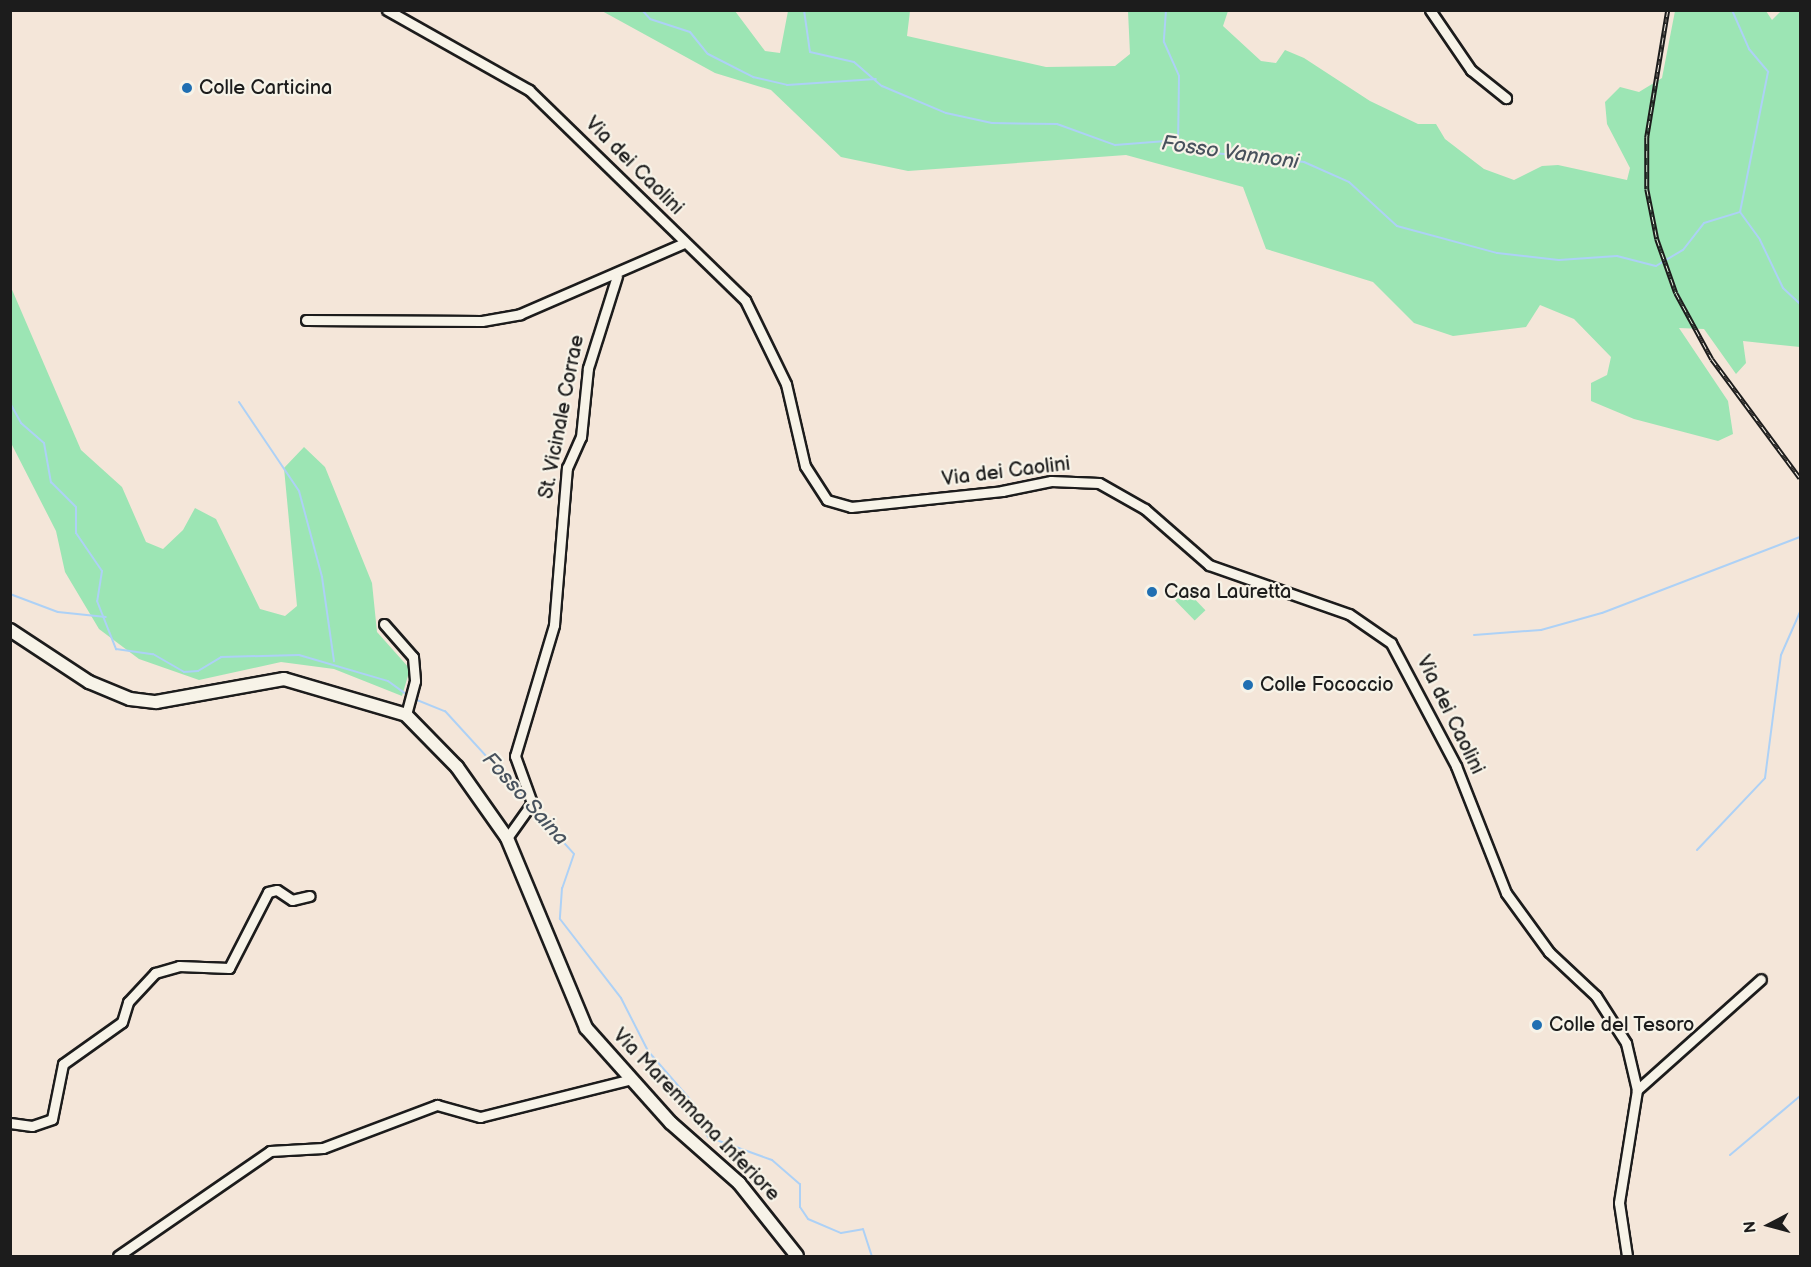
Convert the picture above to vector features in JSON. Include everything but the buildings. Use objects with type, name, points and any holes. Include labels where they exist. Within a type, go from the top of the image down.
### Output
[{"type":"main road","name":"Via Maremmana Inferiore","points":[[10,630],[89,682],[130,699],[156,702],[284,679],[406,715],[457,767],[507,838],[575,1010],[628,1080],[739,1183],[796,1257]]},
{"type":"street","name":"Via dei Caolini","points":[[387,10],[529,90],[606,160],[757,319],[786,384],[805,465],[827,500],[851,507],[1002,491],[1051,481],[1099,483],[1138,504],[1209,565],[1348,614],[1379,632],[1402,657],[1456,766],[1506,893],[1549,952],[1611,1018],[1626,1043],[1637,1090],[1619,1203],[1627,1257]]},
{"type":"street","points":[[1430,10],[1471,70],[1506,98]]},
{"type":"street","points":[[306,320],[482,321],[549,306],[684,243]]},
{"type":"street","name":"St. Vicinale Corrae","points":[[507,838],[532,802],[515,756],[554,625],[567,468],[581,437],[588,368],[617,276]]},
{"type":"street","points":[[384,624],[413,657],[415,681],[406,715]]},
{"type":"street","points":[[10,1123],[32,1126],[52,1119],[63,1064],[122,1022],[128,1002],[155,973],[179,966],[229,968],[268,892],[277,890],[292,900],[310,896]]},
{"type":"street","points":[[1637,1090],[1761,979]]},
{"type":"street","points":[[118,1257],[270,1151],[323,1148],[437,1105],[480,1117],[628,1080]]},
{"type":"green space","points":[[602,11],[735,11],[765,51],[780,53],[788,11],[910,11],[907,36],[1046,67],[1115,66],[1130,54],[1128,11],[1228,11],[1223,26],[1261,61],[1276,63],[1285,50],[1304,58],[1370,101],[1418,124],[1436,124],[1445,139],[1484,169],[1514,180],[1542,166],[1558,165],[1627,180],[1630,168],[1607,124],[1605,102],[1620,87],[1639,92],[1662,78],[1675,11],[1766,11],[1772,20],[1781,11],[1800,11],[1800,347],[1743,341],[1746,363],[1736,374],[1704,329],[1679,328],[1728,401],[1733,434],[1718,441],[1634,419],[1591,401],[1591,383],[1607,375],[1611,357],[1574,319],[1540,305],[1526,327],[1453,336],[1414,323],[1373,282],[1266,249],[1243,187],[1126,155],[908,171],[841,157],[771,90],[715,73]]},
{"type":"green space","points":[[10,285],[81,450],[122,487],[146,542],[163,549],[183,530],[195,508],[216,519],[260,609],[285,616],[297,606],[284,468],[304,447],[325,467],[372,583],[377,632],[410,669],[402,696],[334,669],[281,662],[199,680],[139,659],[99,629],[65,572],[56,531],[11,443]]},
{"type":"green space","points":[[1186,590],[1205,610],[1195,621],[1175,600]]},
{"type":"waterway","points":[[642,10],[650,19],[690,32],[708,54],[753,77],[787,85],[876,79]]},
{"type":"waterway","name":"Fosso Vannoni","points":[[804,10],[810,52],[854,62],[882,86],[946,113],[992,123],[1057,124],[1115,145],[1166,141],[1194,151],[1304,162],[1349,182],[1397,226],[1497,253],[1559,260],[1617,256],[1656,266],[1683,250],[1704,223],[1740,212]]},
{"type":"waterway","points":[[1166,10],[1164,42],[1179,76],[1178,144]]},
{"type":"waterway","points":[[1732,10],[1749,49],[1768,72],[1740,212],[1760,240],[1783,288],[1800,304]]},
{"type":"waterway","points":[[239,402],[299,491],[322,577],[334,661]]},
{"type":"waterway","name":"Fosso Saina","points":[[10,403],[21,423],[44,443],[51,482],[76,507],[76,533],[102,571],[97,601],[116,649],[153,654],[184,672],[198,671],[221,657],[299,655],[388,681],[407,695]]},
{"type":"waterway","points":[[1474,635],[1541,630],[1602,613],[1800,537]]},
{"type":"waterway","name":"Fosso Saina","points":[[10,594],[58,612],[106,617]]},
{"type":"waterway","points":[[1697,850],[1765,778],[1781,655],[1800,612]]},
{"type":"waterway","name":"Fosso Saina","points":[[412,698],[445,711],[528,802]]},
{"type":"waterway","name":"Fosso Saina","points":[[531,806],[574,854],[562,888],[560,919],[621,998],[648,1051],[694,1104],[708,1137],[772,1160],[800,1184],[800,1207],[808,1219],[841,1233],[863,1229],[872,1256]]},
{"type":"waterway","points":[[1730,1155],[1800,1096]]},
{"type":"railway","points":[[1668,10],[1647,137],[1647,189],[1657,239],[1676,293],[1712,359],[1800,478]]},
{"type":"place","name":"Colle Carticina","points":[[187,88]]},
{"type":"place","name":"Casa Lauretta","points":[[1152,592]]},
{"type":"place","name":"Colle Fococcio","points":[[1248,685]]},
{"type":"place","name":"Colle del Tesoro","points":[[1537,1025]]}]
